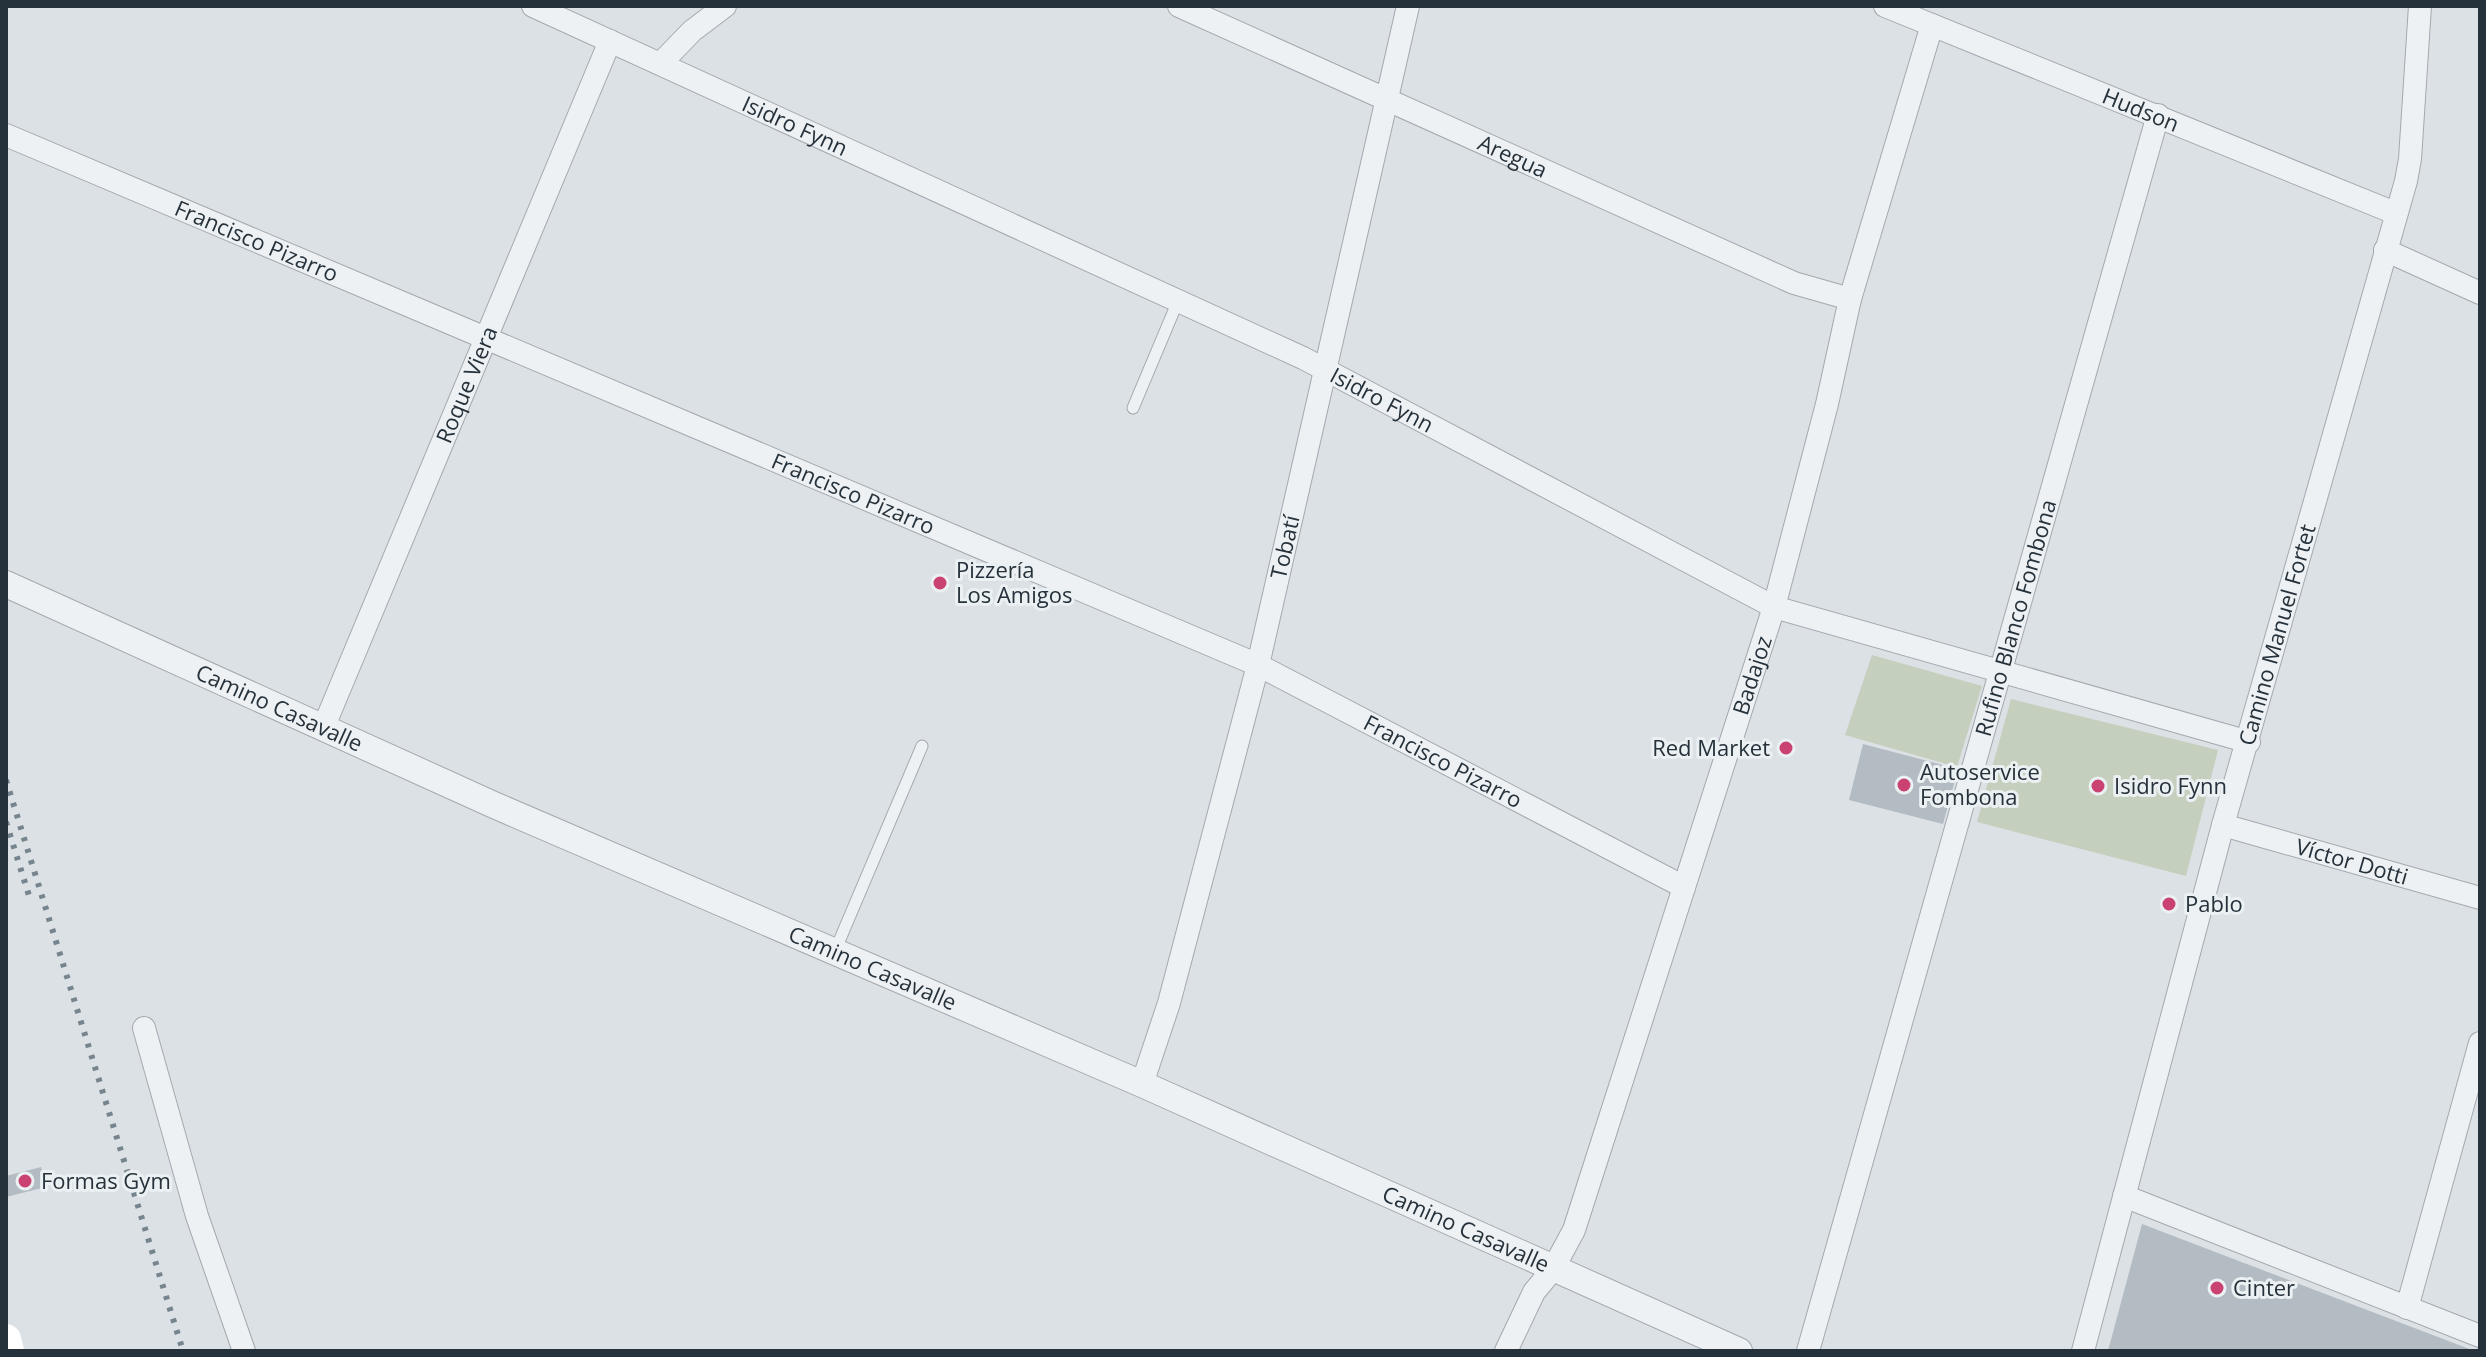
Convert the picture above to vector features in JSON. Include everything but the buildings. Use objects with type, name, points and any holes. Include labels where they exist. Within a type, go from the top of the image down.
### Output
[{"type":"main road","points":[[6,1339],[9,1351]]},
{"type":"street","name":"Isidro Fynn","points":[[533,6],[570,15],[610,41],[1325,370],[1774,607],[2249,742]]},
{"type":"street","points":[[661,63],[692,31],[725,6]]},
{"type":"street","name":"Aregua","points":[[1179,6],[1794,283],[1850,299]]},
{"type":"street","name":"Tobatí","points":[[1142,1084],[1169,1003],[1258,665],[1408,6]]},
{"type":"street","name":"Hudson","points":[[1885,6],[2395,213]]},
{"type":"street","name":"Camino Manuel Fortet","points":[[2083,1351],[2223,825],[2249,742],[2410,159],[2420,6]]},
{"type":"street","name":"Badajoz","points":[[1506,1351],[1534,1292],[1553,1269],[1574,1230],[1774,607],[1827,404],[1850,299],[1932,25]]},
{"type":"street","name":"Roque Viera","points":[[324,726],[610,41]]},
{"type":"street","name":"Rufino Blanco Fombona","points":[[1808,1351],[2158,115]]},
{"type":"street","name":"Francisco Pizarro","points":[[6,135],[1258,665],[1684,887]]},
{"type":"street","points":[[2385,250],[2480,293]]},
{"type":"street","name":"Camino Casavalle","points":[[6,584],[494,805],[1142,1084],[1739,1351]]},
{"type":"street","name":"Víctor Dotti","points":[[2223,825],[2480,898]]},
{"type":"street","points":[[144,1028],[197,1216],[244,1351]]},
{"type":"street","points":[[2407,1308],[2480,1043]]},
{"type":"street","points":[[2124,1196],[2480,1336]]},
{"type":"lane","points":[[1133,408],[1178,301]]},
{"type":"lane","points":[[835,951],[922,746]]},
{"type":"green space","points":[[1872,655],[1982,686],[1957,767],[1845,735]]},
{"type":"green space","name":"Isidro Fynn","points":[[2011,699],[2218,750],[2186,876],[1977,822]]},
{"type":"railway","points":[[6,780],[183,1351]]},
{"type":"railway","points":[[6,822],[31,902]]},
{"type":"place","name":"Pizzería Los Amigos","points":[[940,583]]},
{"type":"place","name":"Red Market","points":[[1786,748]]},
{"type":"place","name":"Autoservice Fombona","points":[[1904,785]]},
{"type":"place","name":"Isidro Fynn","points":[[2098,786]]},
{"type":"place","name":"Pablo","points":[[2169,904]]},
{"type":"place","name":"Formas Gym","points":[[25,1181]]},
{"type":"place","name":"Cinter","points":[[2217,1288]]}]
